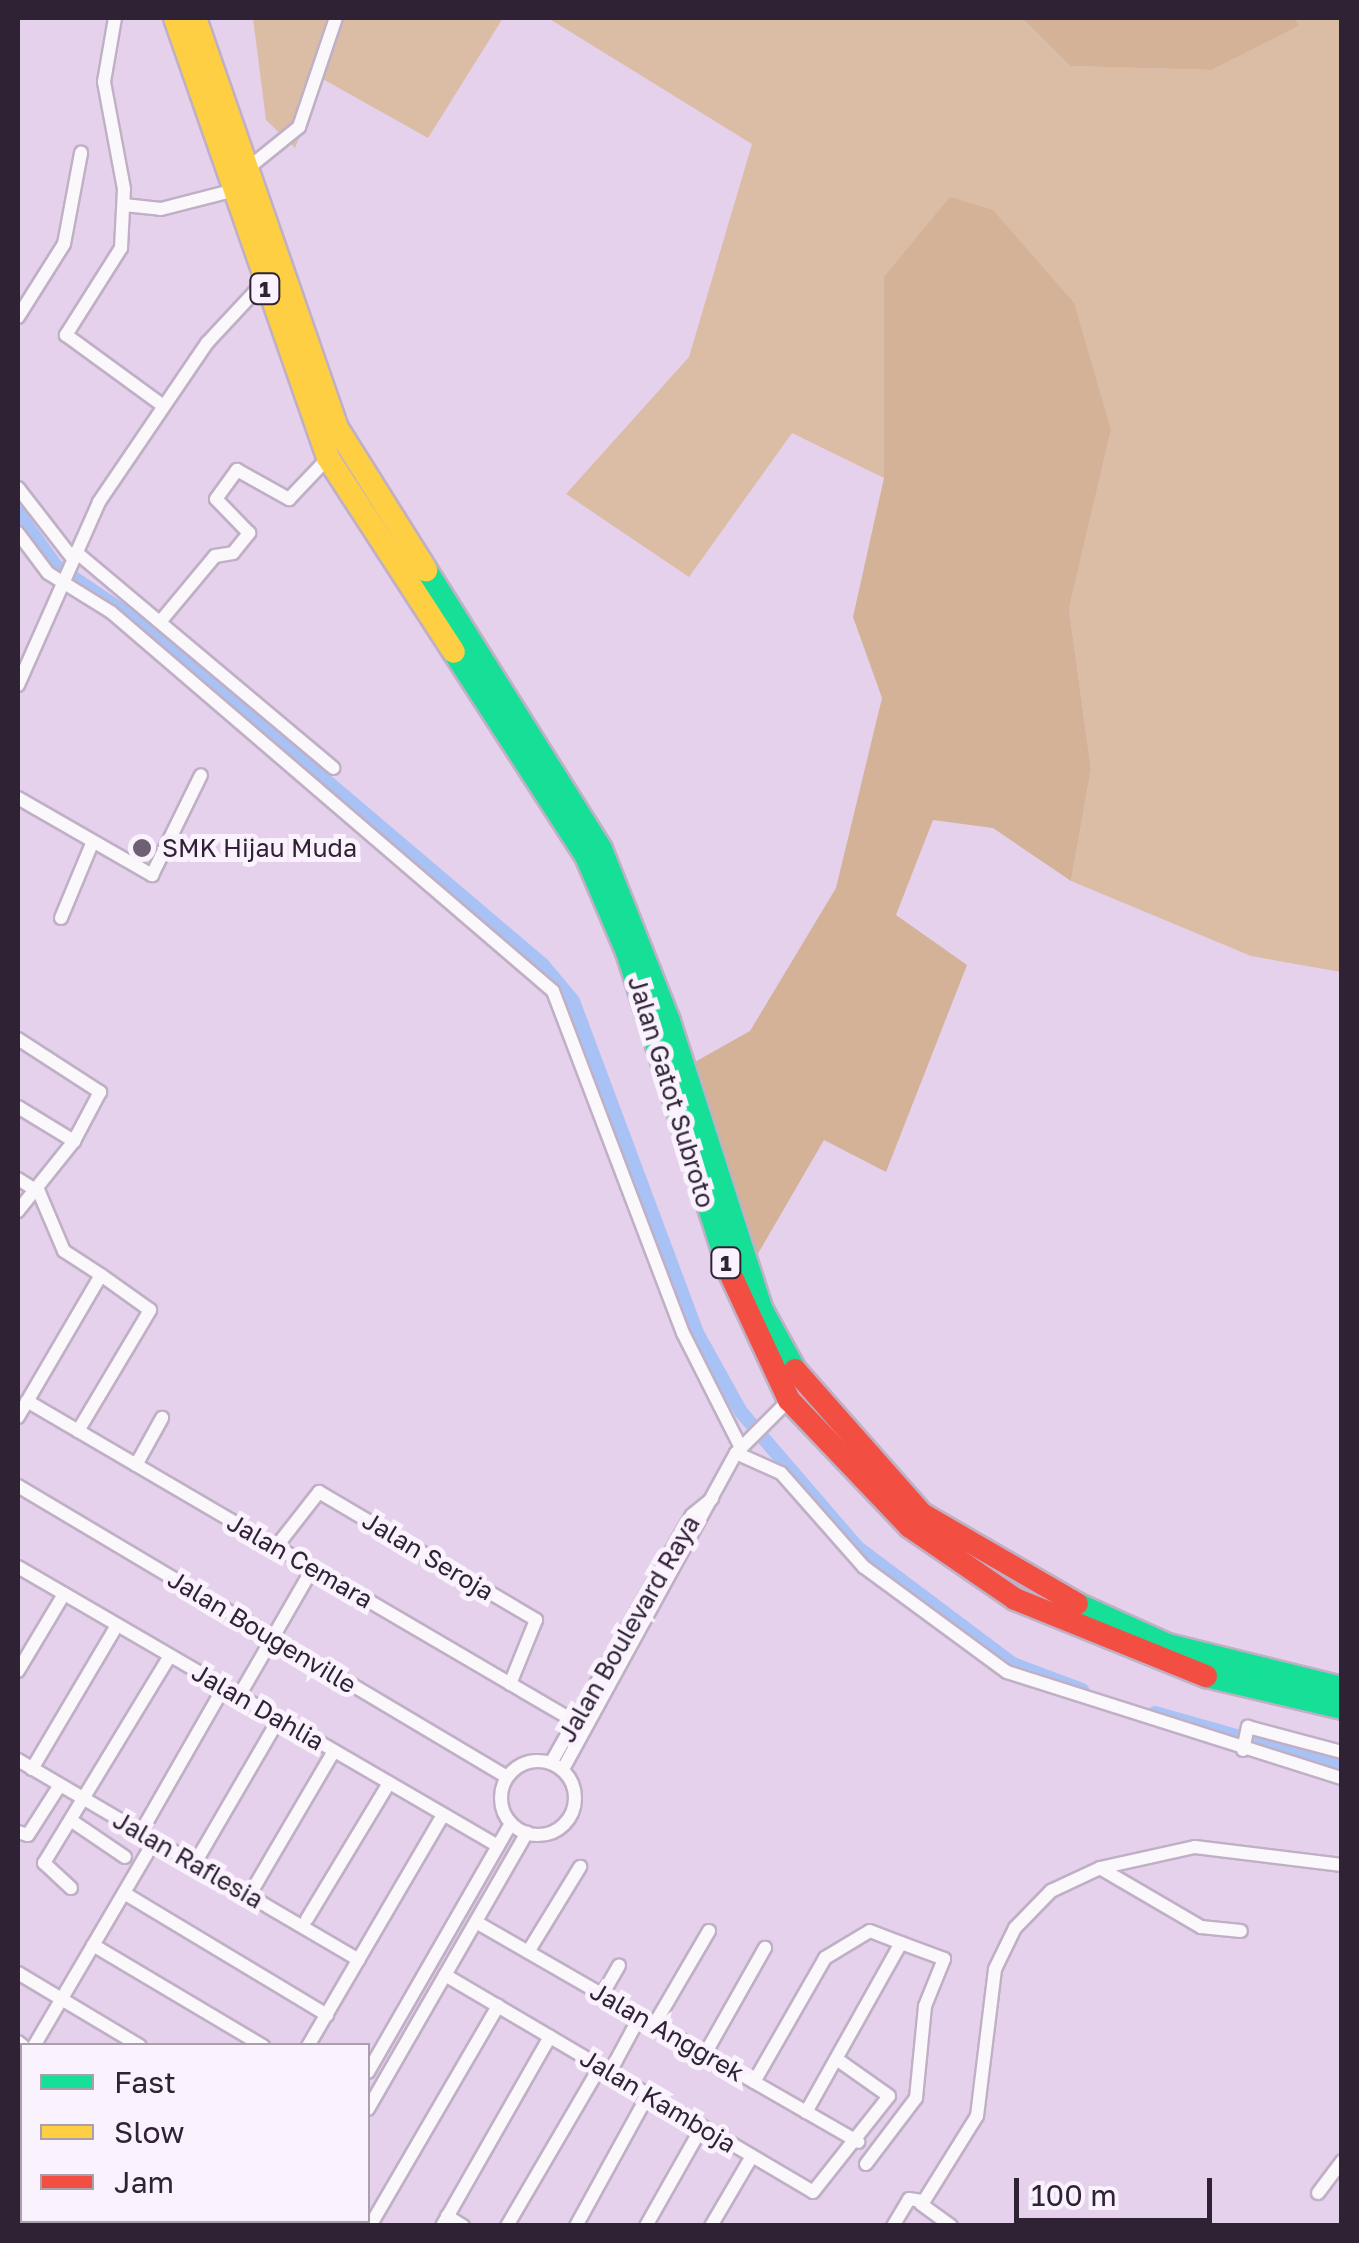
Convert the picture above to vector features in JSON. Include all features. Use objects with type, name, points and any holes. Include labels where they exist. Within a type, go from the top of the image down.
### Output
[{"type":"highway","name":"1","points":[[175,18],[263,283],[328,458],[391,542]]},
{"type":"highway","name":"1","points":[[194,18],[336,428],[391,542]]},
{"type":"highway","name":"Jalan Gatot Subroto","points":[[391,542],[540,772],[591,866],[744,1316],[789,1400],[910,1526],[1015,1599],[1187,1672],[1342,1708]]},
{"type":"highway","name":"Jalan Gatot Subroto","points":[[391,542],[554,762],[601,849],[669,1021],[762,1310],[806,1392],[922,1514],[1022,1580],[1168,1644],[1342,1688]]},
{"type":"street","points":[[115,18],[105,116],[124,205],[121,248],[66,335],[162,404]]},
{"type":"street","points":[[247,169],[299,128],[336,18]]},
{"type":"street","points":[[18,316],[64,244],[81,153]]},
{"type":"street","points":[[124,205],[162,208],[235,190]]},
{"type":"street","points":[[18,685],[68,583],[74,558],[162,404],[263,283]]},
{"type":"street","points":[[160,622],[213,558],[232,553],[249,533],[216,499],[237,470],[290,499],[328,458]]},
{"type":"street","points":[[18,488],[74,558],[164,652],[553,990],[684,1333],[741,1446],[781,1472],[864,1567],[1006,1672],[1342,1778]]},
{"type":"street","points":[[18,532],[68,583],[160,622],[333,768]]},
{"type":"street","points":[[164,652],[177,638]]},
{"type":"street","points":[[18,798],[91,846],[155,874],[201,775]]},
{"type":"street","points":[[61,918],[91,846]]},
{"type":"street","points":[[18,1039],[97,1086],[74,1141],[39,1192],[18,1211]]},
{"type":"street","points":[[18,1108],[74,1141]]},
{"type":"street","points":[[18,1179],[39,1192],[64,1251],[150,1310],[78,1432]]},
{"type":"street","points":[[21,1409],[101,1275]]},
{"type":"street","name":"Jalan Boulevard Raya","points":[[557,1766],[741,1446],[789,1400]]},
{"type":"street","name":"Jalan Cemara","points":[[21,1409],[78,1432],[574,1721]]},
{"type":"street","points":[[136,1465],[162,1418]]},
{"type":"street","name":"Jalan Bougenville","points":[[18,1486],[507,1777]]},
{"type":"street","name":"Jalan Seroja","points":[[276,1547],[318,1492],[536,1620],[510,1684]]},
{"type":"street","name":"Jalan Boulevard Raya","points":[[557,1766],[574,1721],[692,1514],[712,1499]]},
{"type":"street","name":"Jalan Dahlia","points":[[18,1567],[498,1846]]},
{"type":"street","points":[[239,1696],[313,1568]]},
{"type":"street","points":[[18,1671],[64,1594]]},
{"type":"street","points":[[32,1768],[116,1624]]},
{"type":"street","points":[[71,1888],[44,1864],[170,1656]]},
{"type":"street","points":[[141,1832],[224,1687]]},
{"type":"street","points":[[198,1858],[279,1719]]},
{"type":"street","points":[[1243,1748],[1247,1728],[1342,1752]]},
{"type":"street","points":[[253,1889],[334,1751]]},
{"type":"street","name":"Jalan Raflesia","points":[[18,1760],[359,1960]]},
{"type":"street","points":[[534,1760],[557,1766],[572,1783],[571,1816],[544,1834],[527,1833],[511,1823],[501,1793],[507,1777],[534,1760]]},
{"type":"street","points":[[307,1919],[389,1783]]},
{"type":"street","points":[[18,1832],[28,1835],[60,1785]]},
{"type":"street","points":[[310,2043],[444,1815]]},
{"type":"street","points":[[72,1822],[125,1856]]},
{"type":"street","points":[[370,2069],[511,1823]]},
{"type":"street","points":[[370,2106],[527,1833]]},
{"type":"street","points":[[36,2043],[155,1840]]},
{"type":"street","points":[[921,2204],[977,2116],[1002,1951],[1051,1891],[1100,1868],[1194,1846],[1342,1864]]},
{"type":"street","points":[[528,1952],[580,1867]]},
{"type":"street","points":[[1100,1868],[1190,1922],[1241,1931]]},
{"type":"street","points":[[124,1893],[326,2014]]},
{"type":"street","name":"Jalan Anggrek","points":[[476,1922],[858,2142]]},
{"type":"street","points":[[654,2025],[709,1931]]},
{"type":"street","points":[[754,2082],[825,1958],[870,1931],[944,1959],[925,2006],[916,2098],[866,2164]]},
{"type":"street","points":[[806,2112],[900,1943]]},
{"type":"street","points":[[93,1945],[258,2043]]},
{"type":"street","points":[[704,2054],[765,1948]]},
{"type":"street","points":[[602,1995],[620,1965]]},
{"type":"street","points":[[18,1973],[135,2043]]},
{"type":"street","name":"Jalan Kamboja","points":[[445,1975],[818,2192],[858,2142]]},
{"type":"street","points":[[370,2226],[498,2006]]},
{"type":"street","points":[[506,2226],[640,2016]]},
{"type":"street","points":[[463,2226],[445,2221],[550,2037]]},
{"type":"street","points":[[838,2060],[890,2092],[858,2142]]},
{"type":"street","points":[[576,2226],[648,2095]]},
{"type":"street","points":[[646,2226],[702,2127]]},
{"type":"street","points":[[712,2226],[752,2156]]},
{"type":"street","points":[[1318,2193],[1342,2161]]},
{"type":"street","points":[[892,2226],[909,2199],[951,2226]]},
{"type":"street","points":[[252,2226],[282,2223]]},
{"type":"shaded area","points":[[253,18],[503,18],[428,138],[321,78],[295,148],[266,120]]},
{"type":"shaded area","points":[[548,18],[1022,18],[1070,66],[1210,70],[1299,26],[1295,18],[1341,18],[1341,972],[1251,956],[1071,881],[1091,769],[1069,609],[1111,430],[885,389],[884,478],[792,433],[689,577],[566,494],[689,357],[752,144]]},
{"type":"shaded area","points":[[1022,18],[1295,18],[1299,26],[1211,70],[1070,66]]},
{"type":"shaded area","points":[[950,197],[993,210],[1074,303],[1111,430],[1069,609],[1091,769],[1071,881],[993,828],[933,820],[896,915],[967,965],[886,1172],[824,1140],[756,1257],[686,1067],[750,1031],[836,888],[882,698],[853,617],[884,478],[884,277]]},
{"type":"waterway","points":[[18,513],[56,566],[138,621],[542,964],[573,1001],[697,1333],[741,1412],[857,1547],[1013,1664],[1082,1690]]},
{"type":"waterway","points":[[1155,1713],[1342,1766]]},
{"type":"traffic: fast","points":[[426,570],[601,849],[669,1021],[762,1310],[795,1370]]},
{"type":"traffic: fast","points":[[454,652],[586,856],[627,952],[730,1273]]},
{"type":"traffic: fast","points":[[1077,1604],[1168,1645],[1342,1688]]},
{"type":"traffic: fast","points":[[1206,1676],[1342,1708]]},
{"type":"traffic: slow","points":[[175,18],[328,458],[454,652]]},
{"type":"traffic: slow","points":[[195,18],[337,428],[426,570]]},
{"type":"traffic: jam","points":[[730,1273],[789,1400],[910,1527],[1015,1599],[1206,1676]]},
{"type":"traffic: jam","points":[[795,1370],[922,1514],[1077,1604]]},
{"type":"place","name":"SMK Hijau Muda","points":[[142,848]]}]
